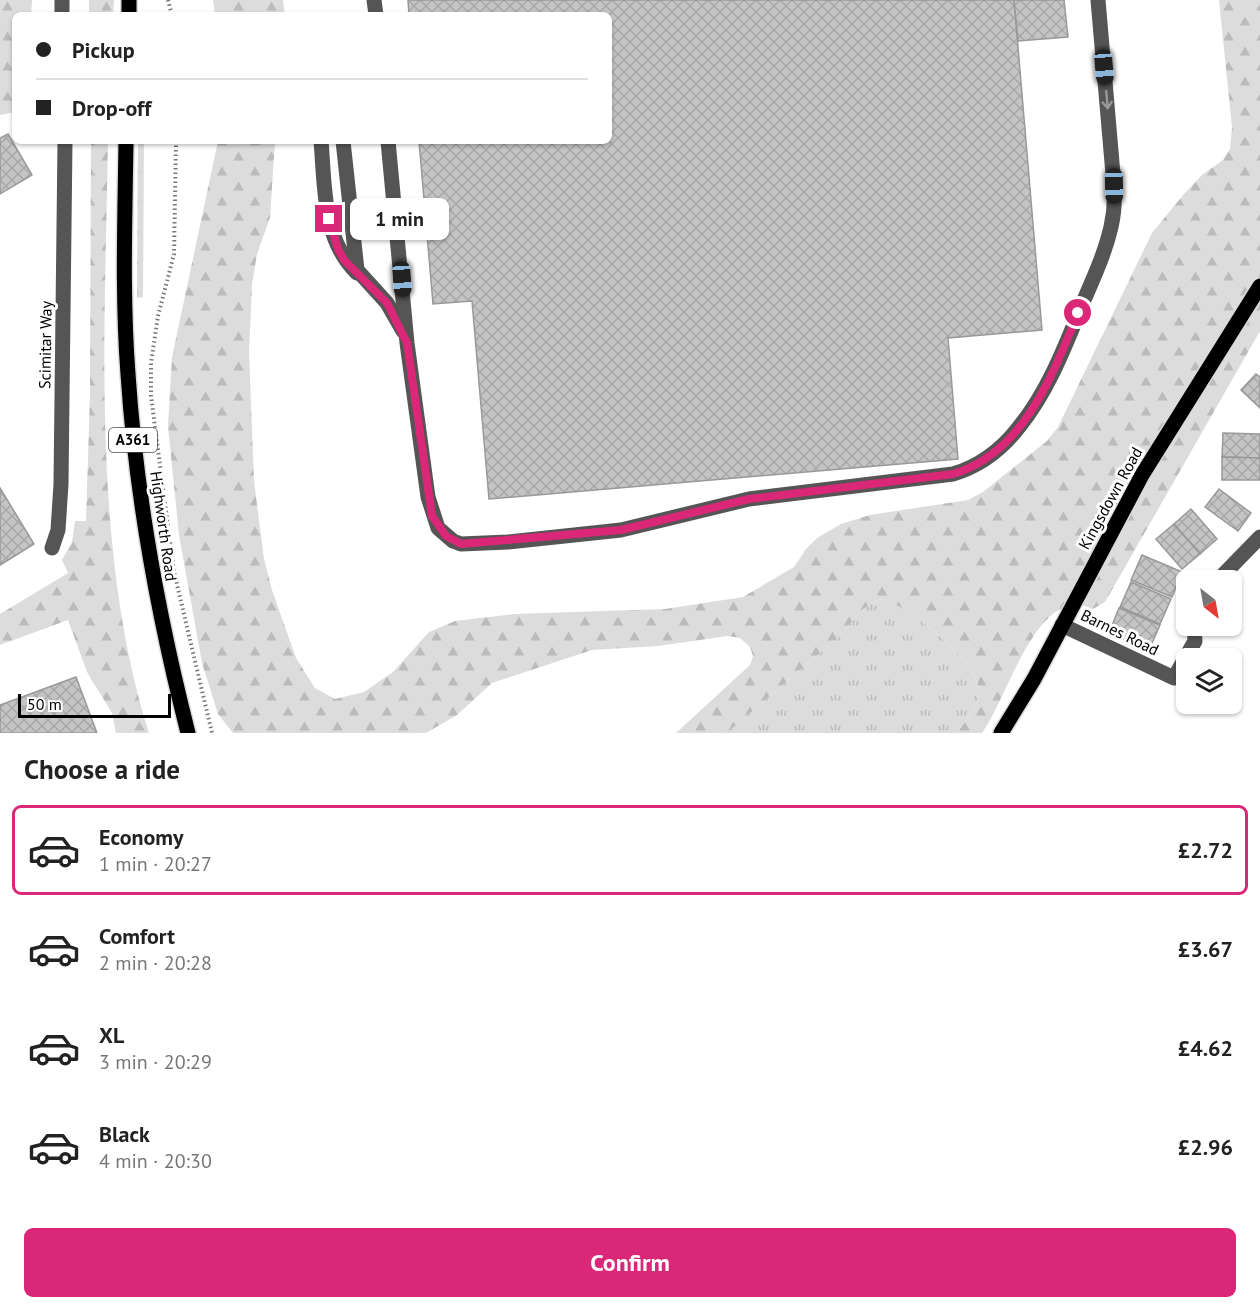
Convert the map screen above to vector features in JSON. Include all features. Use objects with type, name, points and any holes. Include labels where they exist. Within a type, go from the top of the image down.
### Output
[{"type":"main road","name":"Highworth Road","points":[[126,144],[124,291],[132,428],[152,574],[189,733]]},
{"type":"main road","name":"Kingsdown Road","points":[[1001,733],[1018,708],[1142,476],[1260,286]]},
{"type":"street","points":[[388,144],[407,343],[432,516],[446,536],[461,544],[621,530],[749,499],[953,474],[979,464],[1019,427],[1045,388],[1107,245],[1113,214],[1114,186],[1098,0]]},
{"type":"street","name":"Scimitar Way","points":[[52,548],[58,530],[61,484],[65,144]]},
{"type":"street","points":[[321,144],[332,234],[344,260],[387,303],[407,343]]},
{"type":"street","points":[[343,144],[354,255],[361,278]]},
{"type":"street","points":[[1228,570],[1260,537]]},
{"type":"street","name":"Barnes Road","points":[[1062,625],[1174,678],[1194,641],[1194,636]]},
{"type":"path","points":[[176,144],[174,254],[158,316],[152,363],[151,396],[174,572],[212,733]]},
{"type":"green space","points":[[0,0],[32,0],[31,12],[12,12],[12,113],[0,115]]},
{"type":"green space","points":[[89,0],[114,0],[113,12],[89,12]]},
{"type":"green space","points":[[213,0],[283,0],[285,12],[215,12]]},
{"type":"green space","points":[[1219,0],[1260,0],[1260,331],[1105,602],[1093,609],[1075,604],[1059,610],[1045,622],[1032,638],[982,733],[956,733],[972,713],[979,696],[975,677],[966,664],[954,649],[922,621],[906,610],[879,599],[863,609],[839,637],[727,733],[676,733],[750,665],[753,656],[750,647],[740,638],[728,636],[658,646],[592,650],[492,683],[457,715],[426,733],[233,733],[218,714],[202,663],[179,535],[168,426],[172,357],[217,144],[275,144],[270,218],[257,254],[252,285],[249,351],[254,481],[264,559],[272,590],[296,658],[315,688],[335,699],[364,692],[393,672],[429,632],[455,621],[514,614],[665,609],[743,597],[794,567],[817,538],[841,524],[870,515],[968,500],[983,492],[1047,441],[1058,427],[1152,233],[1202,175],[1223,160],[1230,149],[1232,127]]},
{"type":"green space","points":[[91,144],[108,144],[104,364],[110,516],[118,590],[130,663],[149,733],[116,733],[112,713],[87,672],[68,620],[0,645],[0,614],[68,573],[62,560],[72,542],[75,521],[86,521],[90,394]]},
{"type":"green space","points":[[138,144],[144,144],[143,297],[137,298]]},
{"type":"green space","points":[[879,599],[906,610],[922,621],[954,649],[975,677],[979,689],[977,702],[972,713],[956,733],[727,733],[839,637],[863,609]]},
{"type":"building","points":[[408,0],[1014,0],[1042,330],[948,338],[958,459],[489,499],[472,301],[433,304],[419,144],[612,144],[612,12],[409,12]]},
{"type":"building","points":[[1014,0],[1064,0],[1068,37],[1018,41]]},
{"type":"building","points":[[8,134],[32,175],[0,194],[0,138]]},
{"type":"building","points":[[1256,374],[1260,377],[1260,408],[1241,390]]},
{"type":"building","points":[[1223,433],[1260,434],[1260,458],[1222,457]]},
{"type":"building","points":[[1222,457],[1260,458],[1260,480],[1222,480]]},
{"type":"building","points":[[0,488],[34,544],[0,565]]},
{"type":"building","points":[[1219,489],[1251,513],[1238,531],[1205,507]]},
{"type":"building","points":[[1191,509],[1217,539],[1200,554],[1174,524]]},
{"type":"building","points":[[1174,524],[1200,554],[1182,569],[1156,539]]},
{"type":"building","points":[[1142,555],[1177,570],[1176,587],[1172,597],[1131,580]]},
{"type":"building","points":[[1131,582],[1171,599],[1160,624],[1120,607]]},
{"type":"building","points":[[1119,608],[1160,625],[1149,650],[1109,633]]},
{"type":"building","points":[[76,677],[97,733],[0,733],[0,705]]},
{"type":"route","points":[[329,219],[332,234],[344,260],[387,303],[398,320],[407,343],[432,516],[438,528],[446,536],[461,544],[508,542],[621,530],[749,499],[953,474],[966,470],[990,456],[1019,427],[1031,411],[1057,364],[1078,313]]}]
